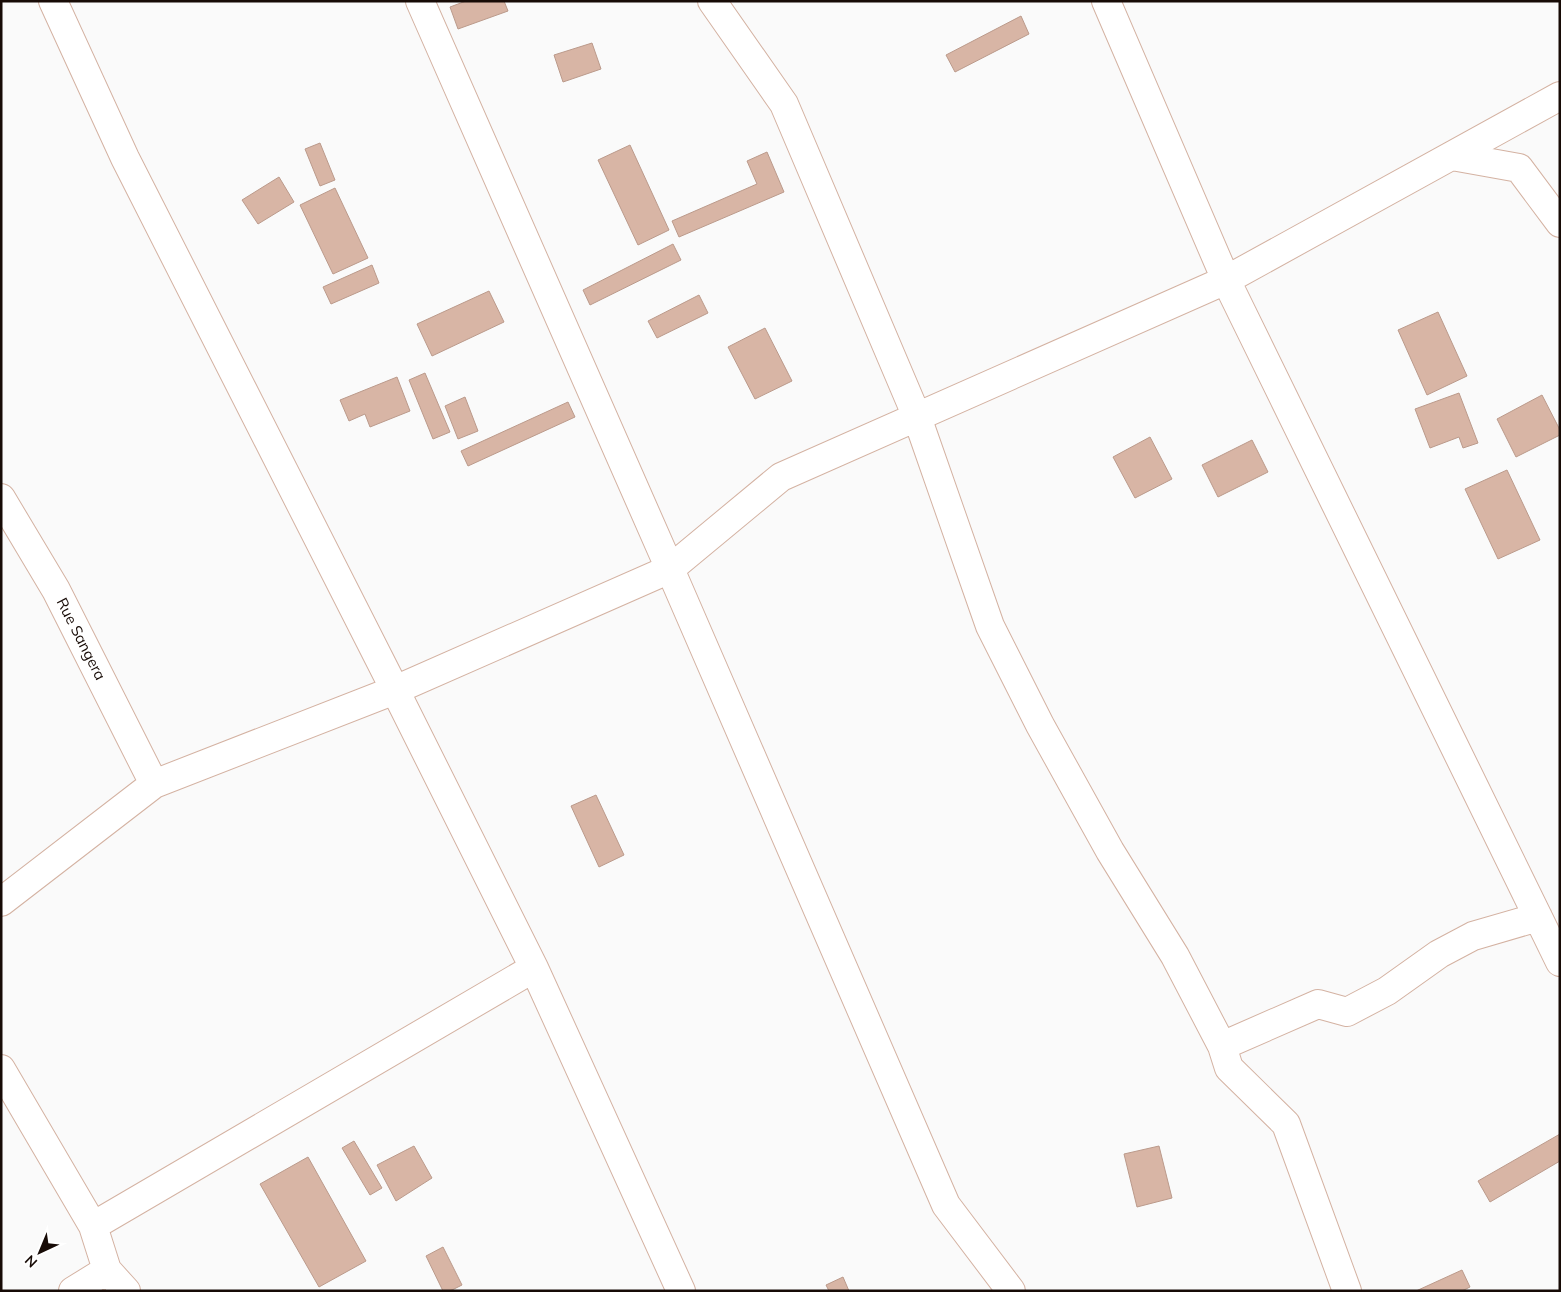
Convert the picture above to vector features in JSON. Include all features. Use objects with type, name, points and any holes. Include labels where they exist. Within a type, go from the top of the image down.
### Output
[{"type":"street","points":[[52,1],[124,158],[395,690],[534,968],[681,1291]]},
{"type":"street","points":[[420,1],[670,569],[946,1205],[1011,1291]]},
{"type":"street","points":[[712,1],[784,104],[917,417],[990,626],[1040,726],[1110,851],[1175,956],[1222,1046],[1229,1068],[1286,1124],[1347,1291]]},
{"type":"street","points":[[1106,1],[1226,280],[1560,962]]},
{"type":"street","points":[[1,902],[154,784],[395,690],[670,569],[781,477],[1226,280],[1560,96]]},
{"type":"street","points":[[1452,156],[1519,168],[1560,223]]},
{"type":"street","name":"Rue Sangera","points":[[1,498],[56,590],[154,784]]},
{"type":"street","points":[[1222,1046],[1318,1004],[1347,1012],[1387,990],[1439,954],[1474,936],[1538,917]]},
{"type":"street","points":[[93,1226],[534,968]]},
{"type":"street","points":[[1,1069],[93,1226],[107,1270],[126,1291]]},
{"type":"street","points":[[73,1291],[107,1270]]},
{"type":"building","points":[[466,1],[504,1],[508,11],[458,29],[450,7]]},
{"type":"building","points":[[1021,16],[1029,34],[955,72],[946,55]]},
{"type":"building","points":[[592,43],[601,69],[563,82],[554,55]]},
{"type":"building","points":[[320,143],[335,180],[320,186],[305,149]]},
{"type":"building","points":[[630,145],[669,230],[638,245],[598,160]]},
{"type":"building","points":[[767,152],[784,192],[679,237],[672,221],[757,184],[747,161]]},
{"type":"building","points":[[279,177],[294,202],[258,224],[242,200]]},
{"type":"building","points":[[335,188],[368,258],[333,274],[300,205]]},
{"type":"building","points":[[673,244],[681,260],[590,305],[583,290]]},
{"type":"building","points":[[372,265],[379,283],[331,304],[323,287]]},
{"type":"building","points":[[489,291],[504,322],[432,356],[417,324]]},
{"type":"building","points":[[699,295],[708,313],[657,338],[648,321]]},
{"type":"building","points":[[1438,312],[1467,376],[1427,395],[1398,330]]},
{"type":"building","points":[[765,328],[792,381],[755,399],[728,347]]},
{"type":"building","points":[[425,373],[450,432],[433,439],[409,380]]},
{"type":"building","points":[[397,377],[410,411],[370,427],[365,414],[349,421],[340,400]]},
{"type":"building","points":[[1459,393],[1478,443],[1463,448],[1459,437],[1430,448],[1415,409]]},
{"type":"building","points":[[1542,395],[1560,430],[1560,435],[1516,457],[1497,419]]},
{"type":"building","points":[[465,397],[478,431],[458,439],[445,406]]},
{"type":"building","points":[[568,402],[575,417],[468,466],[461,451]]},
{"type":"building","points":[[1150,437],[1172,479],[1135,498],[1113,457]]},
{"type":"building","points":[[1252,440],[1268,472],[1218,497],[1202,465]]},
{"type":"building","points":[[1507,470],[1540,540],[1498,559],[1465,489]]},
{"type":"building","points":[[596,795],[624,855],[599,867],[571,806]]},
{"type":"building","points":[[1560,1134],[1560,1161],[1490,1202],[1478,1181]]},
{"type":"building","points":[[354,1141],[382,1188],[370,1195],[342,1148]]},
{"type":"building","points":[[414,1146],[432,1178],[396,1201],[377,1165]]},
{"type":"building","points":[[1159,1146],[1172,1198],[1137,1207],[1124,1154]]},
{"type":"building","points":[[308,1157],[366,1261],[319,1287],[260,1184]]},
{"type":"building","points":[[443,1247],[462,1285],[450,1291],[443,1291],[426,1256]]},
{"type":"building","points":[[1462,1270],[1470,1287],[1462,1291],[1416,1291]]},
{"type":"building","points":[[843,1277],[849,1291],[829,1291],[826,1285]]}]
